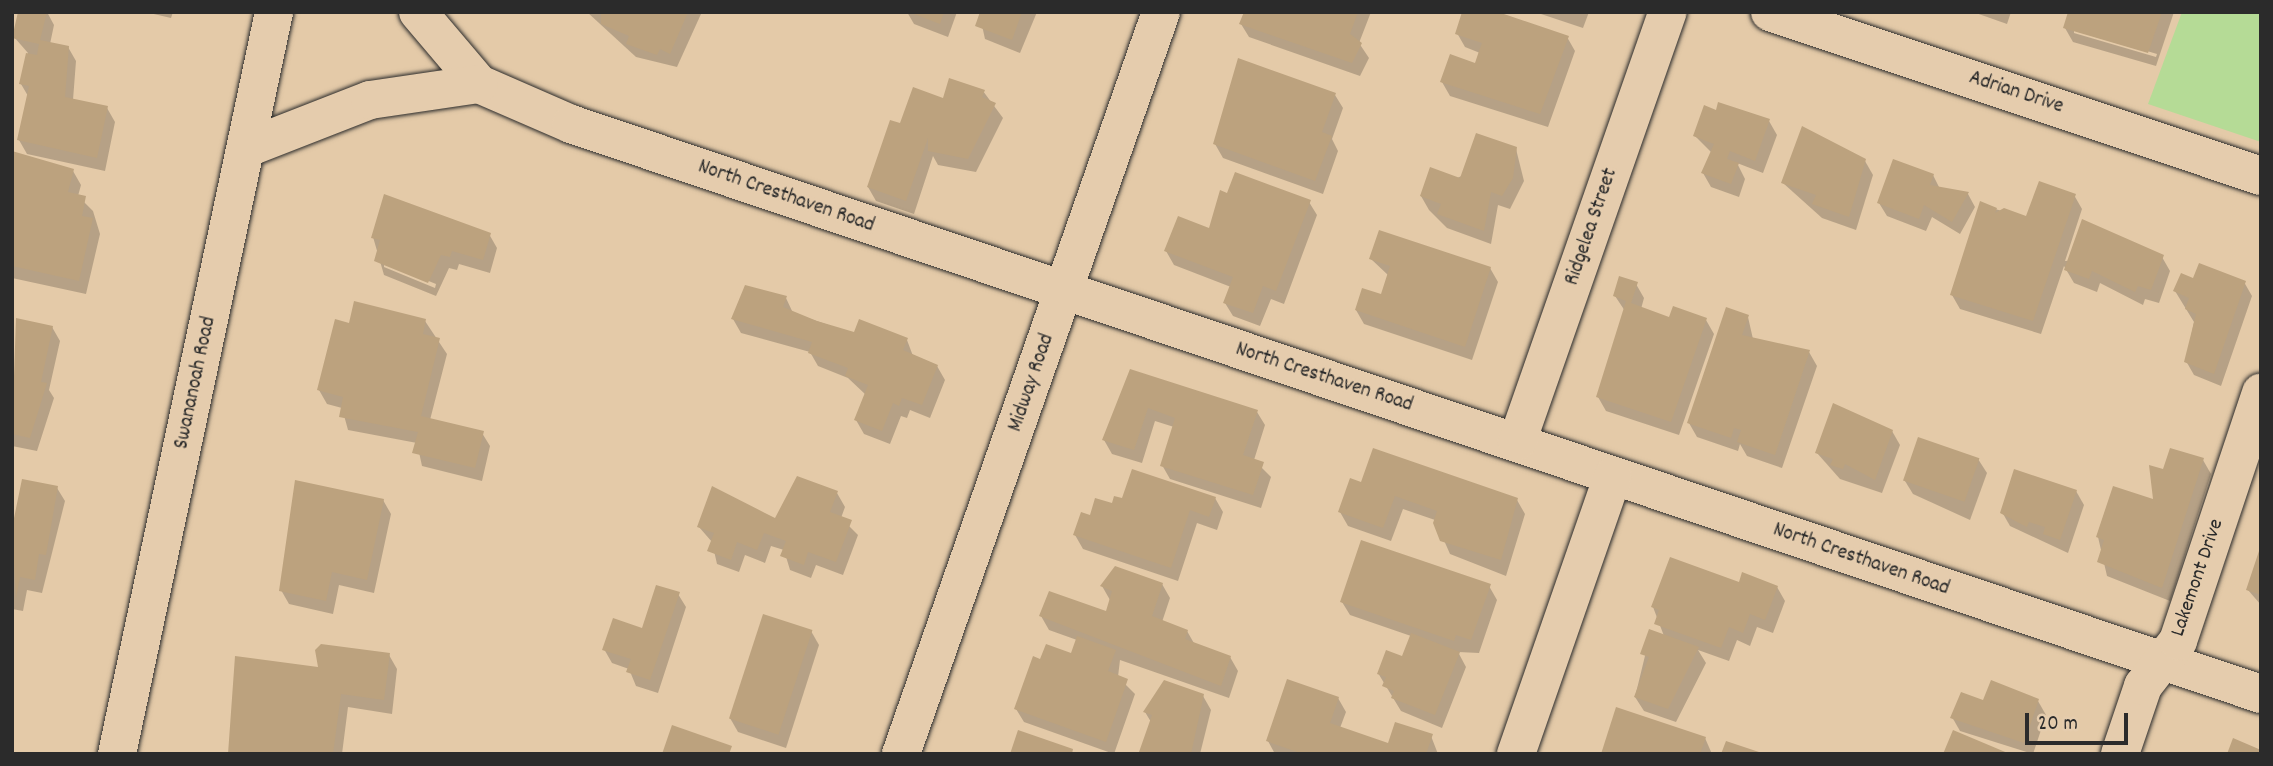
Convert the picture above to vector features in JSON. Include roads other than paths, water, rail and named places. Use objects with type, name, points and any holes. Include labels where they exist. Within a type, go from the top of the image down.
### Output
[{"type":"street","name":"Swananoah Road","points":[[117,754],[274,12]]},
{"type":"street","name":"North Cresthaven Road","points":[[418,12],[479,84],[571,124],[2261,694]]},
{"type":"street","name":"Midway Road","points":[[901,754],[1161,12]]},
{"type":"street","name":"Ridgelea Street","points":[[1517,442],[1668,12]]},
{"type":"street","name":"Adrian Drive","points":[[1770,12],[2261,176]]},
{"type":"street","points":[[247,148],[370,100],[479,84]]},
{"type":"street","name":"Lakemont Drive","points":[[2120,754],[2143,686],[2178,641],[2261,393]]},
{"type":"street","points":[[1516,754],[1613,476]]}]
